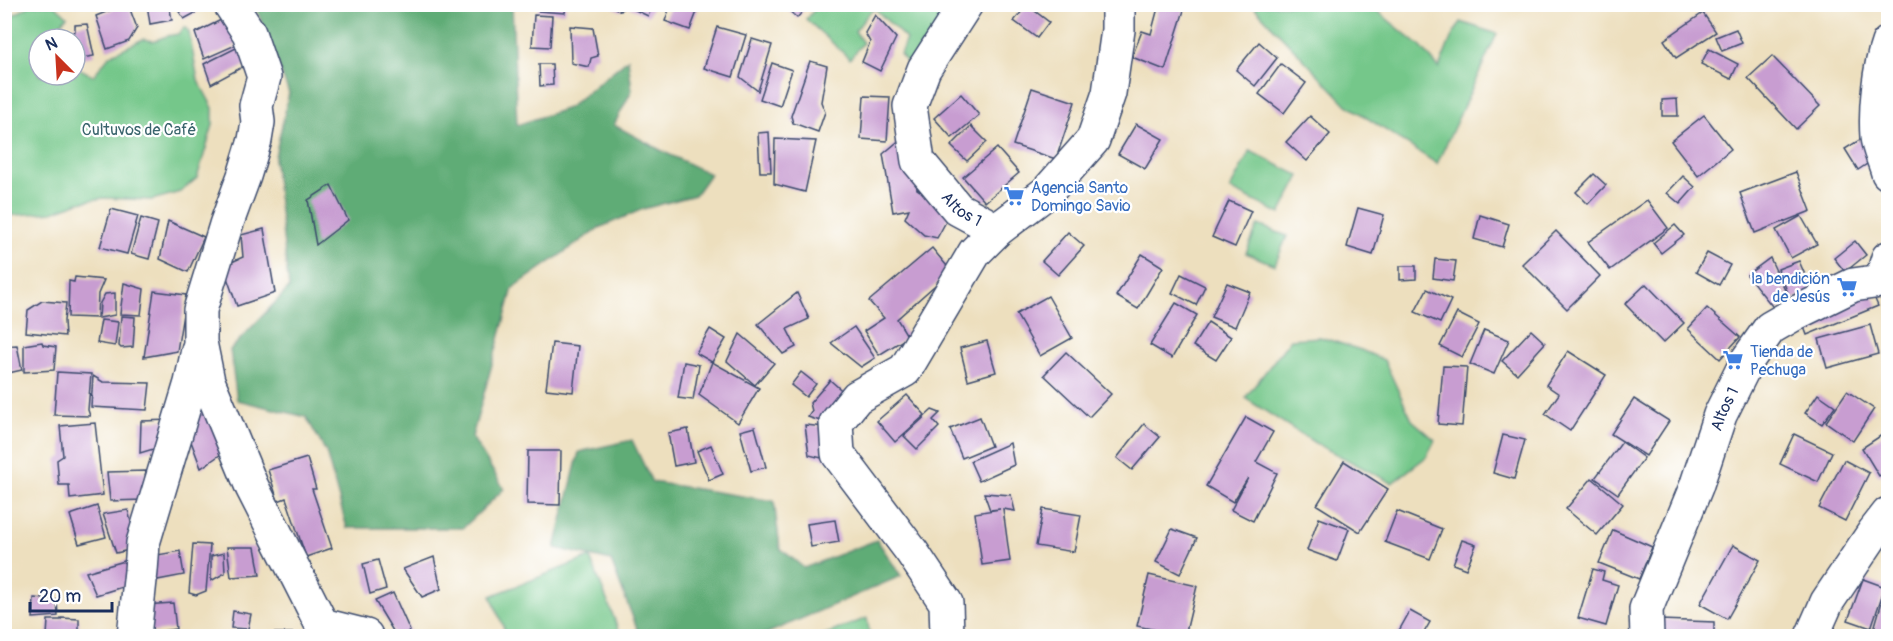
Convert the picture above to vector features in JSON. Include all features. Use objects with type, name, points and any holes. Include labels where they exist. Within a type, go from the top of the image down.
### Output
[{"type":"street","points":[[230,4],[249,33],[264,76],[256,106],[258,122],[255,140],[200,310],[200,342],[208,381],[252,486],[322,631],[366,636]]},
{"type":"street","name":"Altos 1","points":[[966,4],[924,69],[910,106],[918,161],[958,209],[997,230],[1047,192],[1092,140],[1109,93],[1118,30],[1118,4]]},
{"type":"street","points":[[1888,43],[1879,89],[1877,138],[1888,173]]},
{"type":"street","points":[[947,636],[946,603],[912,552],[838,454],[837,423],[857,397],[905,370],[975,252],[997,230]]},
{"type":"street","name":"Altos 1","points":[[1647,636],[1646,609],[1696,487],[1720,415],[1748,358],[1770,328],[1853,285],[1886,273]]},
{"type":"street","points":[[134,636],[143,543],[191,384],[200,342]]},
{"type":"street","points":[[1812,636],[1827,602],[1888,514]]},
{"type":"green space","name":"Cultuvos de Café","points":[[31,5],[55,5],[67,16],[61,23],[62,27],[27,27],[27,87],[87,87],[87,73],[93,76],[110,55],[143,39],[153,41],[178,34],[185,27],[189,32],[198,80],[213,108],[213,125],[197,178],[180,192],[152,200],[104,198],[79,202],[53,212],[5,216],[5,20]]},
{"type":"green space","points":[[255,5],[512,5],[517,125],[568,108],[628,59],[632,90],[614,125],[710,174],[695,195],[643,209],[599,228],[513,288],[472,437],[504,489],[463,528],[347,528],[326,452],[306,417],[237,400],[230,350],[289,288],[274,161],[289,93]]},
{"type":"green space","points":[[819,5],[957,5],[937,32],[908,64],[900,54],[906,39],[875,9],[855,31],[863,43],[850,59],[806,19]]},
{"type":"green space","points":[[1252,5],[1370,5],[1421,47],[1439,68],[1451,38],[1461,22],[1497,34],[1437,164],[1347,105]]},
{"type":"green space","points":[[1250,151],[1300,176],[1280,214],[1230,189]]},
{"type":"green space","points":[[1258,225],[1287,236],[1275,265],[1246,253]]},
{"type":"green space","points":[[1320,337],[1384,360],[1412,420],[1435,440],[1426,457],[1392,483],[1315,443],[1245,398],[1291,339]]},
{"type":"green space","points":[[632,440],[652,482],[774,501],[780,548],[804,568],[877,540],[901,576],[761,636],[640,636],[611,561],[555,548],[579,452]]},
{"type":"green space","points":[[590,557],[621,636],[507,636],[491,596]]},
{"type":"green space","points":[[867,618],[870,636],[821,636]]},
{"type":"building","points":[[4,4],[12,4],[13,6],[4,11]]},
{"type":"building","points":[[128,4],[137,28],[129,41],[107,49],[96,16]]},
{"type":"building","points":[[147,4],[169,4],[172,20],[150,24]]},
{"type":"building","points":[[182,4],[197,4],[197,12],[184,19],[178,10]]},
{"type":"building","points":[[539,4],[566,4],[565,13],[538,11]]},
{"type":"building","points":[[654,4],[648,16],[624,6],[621,11],[609,5]]},
{"type":"building","points":[[671,4],[700,4],[690,30],[665,21]]},
{"type":"building","points":[[782,4],[809,4],[797,18]]},
{"type":"building","points":[[1159,4],[1186,4],[1165,70],[1132,57],[1142,31],[1151,34]]},
{"type":"building","points":[[1027,5],[1049,22],[1037,38],[1014,21]]},
{"type":"building","points":[[1703,13],[1716,32],[1676,58],[1664,40]]},
{"type":"building","points":[[534,15],[552,16],[550,47],[532,46]]},
{"type":"building","points":[[875,15],[896,38],[880,71],[862,62],[870,42],[865,33]]},
{"type":"building","points":[[225,18],[238,44],[204,59],[195,33]]},
{"type":"building","points":[[87,24],[94,56],[87,57],[87,27],[75,27],[75,25]]},
{"type":"building","points":[[570,26],[593,28],[598,56],[591,58],[589,67],[571,63]]},
{"type":"building","points":[[717,27],[746,35],[733,77],[704,68]]},
{"type":"building","points":[[1736,29],[1742,43],[1722,51],[1716,37]]},
{"type":"building","points":[[752,39],[772,45],[758,91],[740,77]]},
{"type":"building","points":[[1259,42],[1277,58],[1255,86],[1236,70]]},
{"type":"building","points":[[240,46],[248,64],[211,84],[204,64]]},
{"type":"building","points":[[1709,49],[1738,64],[1731,79],[1701,64]]},
{"type":"building","points":[[1772,56],[1820,106],[1796,129],[1748,78]]},
{"type":"building","points":[[810,61],[827,66],[821,102],[825,112],[818,132],[793,123],[791,116]]},
{"type":"building","points":[[772,63],[792,70],[780,106],[760,99]]},
{"type":"building","points":[[539,64],[552,64],[553,85],[540,86]]},
{"type":"building","points":[[1281,64],[1306,83],[1284,113],[1259,94]]},
{"type":"building","points":[[1032,88],[1075,102],[1056,159],[1013,145]]},
{"type":"building","points":[[961,94],[979,115],[952,138],[934,118]]},
{"type":"building","points":[[864,96],[890,97],[887,141],[861,139]]},
{"type":"building","points":[[1677,99],[1678,116],[1662,116],[1662,100]]},
{"type":"building","points":[[1704,115],[1731,149],[1698,176],[1671,141]]},
{"type":"building","points":[[1310,116],[1330,134],[1307,161],[1286,142]]},
{"type":"building","points":[[1136,124],[1163,139],[1145,169],[1118,154]]},
{"type":"building","points":[[971,126],[987,142],[967,161],[951,146]]},
{"type":"building","points":[[769,132],[771,172],[760,172],[758,133]]},
{"type":"building","points":[[908,133],[917,189],[942,205],[949,216],[937,238],[924,235],[905,218],[909,209],[893,212],[883,154]]},
{"type":"building","points":[[775,139],[816,141],[805,192],[774,184]]},
{"type":"building","points":[[1861,139],[1873,160],[1858,170],[1845,149]]},
{"type":"building","points":[[997,148],[1019,173],[985,202],[963,177]]},
{"type":"building","points":[[1796,172],[1811,211],[1755,233],[1740,193]]},
{"type":"building","points":[[1594,174],[1606,185],[1588,204],[1576,192]]},
{"type":"building","points":[[1683,176],[1695,187],[1680,204],[1667,193]]},
{"type":"building","points":[[331,185],[348,220],[316,245],[308,200]]},
{"type":"building","points":[[1647,200],[1668,228],[1610,270],[1588,242]]},
{"type":"building","points":[[1229,201],[1251,211],[1235,247],[1212,237]]},
{"type":"building","points":[[1358,208],[1384,215],[1373,255],[1347,247]]},
{"type":"building","points":[[111,209],[138,216],[127,254],[100,247]]},
{"type":"building","points":[[1480,215],[1509,224],[1502,247],[1474,239]]},
{"type":"building","points":[[1801,216],[1817,244],[1791,258],[1776,230]]},
{"type":"building","points":[[141,218],[158,223],[149,259],[131,254]]},
{"type":"building","points":[[168,221],[204,237],[188,272],[160,259]]},
{"type":"building","points":[[1675,225],[1684,235],[1661,253],[1653,243]]},
{"type":"building","points":[[264,229],[275,293],[237,306],[223,266],[243,257],[241,235]]},
{"type":"building","points":[[1556,231],[1600,276],[1567,309],[1522,264]]},
{"type":"building","points":[[1068,232],[1084,246],[1058,275],[1042,261]]},
{"type":"building","points":[[1855,241],[1866,255],[1845,272],[1834,258]]},
{"type":"building","points":[[932,248],[951,271],[897,319],[908,337],[879,355],[864,331],[884,318],[869,301]]},
{"type":"building","points":[[1707,253],[1730,265],[1719,285],[1696,272]]},
{"type":"building","points":[[1142,254],[1163,267],[1138,309],[1116,296]]},
{"type":"building","points":[[1770,258],[1790,301],[1776,311],[1747,275]]},
{"type":"building","points":[[1435,259],[1456,261],[1453,281],[1433,278]]},
{"type":"building","points":[[1799,261],[1812,291],[1791,300],[1778,269]]},
{"type":"building","points":[[1400,266],[1416,266],[1416,279],[1400,280]]},
{"type":"building","points":[[1181,274],[1205,286],[1196,305],[1172,293]]},
{"type":"building","points":[[75,277],[104,280],[98,294],[97,318],[68,317],[69,281],[74,282]]},
{"type":"building","points":[[124,283],[144,289],[141,315],[120,314]]},
{"type":"building","points":[[1227,283],[1250,292],[1235,327],[1211,317]]},
{"type":"building","points":[[1646,284],[1684,323],[1663,343],[1625,304]]},
{"type":"building","points":[[1427,289],[1451,300],[1440,323],[1415,312]]},
{"type":"building","points":[[1871,290],[1878,306],[1807,335],[1801,319]]},
{"type":"building","points":[[154,291],[186,295],[177,351],[144,357]]},
{"type":"building","points":[[115,293],[115,315],[99,318],[100,303],[105,294]]},
{"type":"building","points":[[797,293],[809,319],[787,329],[796,347],[783,354],[758,324]]},
{"type":"building","points":[[1048,296],[1072,338],[1040,356],[1016,314]]},
{"type":"building","points":[[42,301],[66,303],[65,336],[26,332],[28,310]]},
{"type":"building","points":[[1176,303],[1197,315],[1172,358],[1150,345]]},
{"type":"building","points":[[1707,308],[1740,337],[1720,359],[1688,329]]},
{"type":"building","points":[[1457,313],[1479,324],[1462,357],[1440,346]]},
{"type":"building","points":[[121,316],[135,317],[133,347],[121,348],[119,346]]},
{"type":"building","points":[[101,320],[118,322],[115,346],[97,343]]},
{"type":"building","points":[[1208,322],[1231,337],[1216,360],[1193,346]]},
{"type":"building","points":[[1870,325],[1878,354],[1827,368],[1819,339]]},
{"type":"building","points":[[854,327],[875,358],[861,367],[831,343]]},
{"type":"building","points":[[710,329],[726,339],[712,362],[696,353]]},
{"type":"building","points":[[1484,330],[1509,340],[1494,374],[1470,364]]},
{"type":"building","points":[[1531,330],[1545,343],[1517,374],[1502,361]]},
{"type":"building","points":[[740,334],[774,363],[755,385],[727,361]]},
{"type":"building","points":[[987,341],[996,372],[968,380],[960,348]]},
{"type":"building","points":[[42,342],[43,345],[56,347],[54,370],[24,372],[24,345]]},
{"type":"building","points":[[552,343],[578,346],[573,392],[546,389]]},
{"type":"building","points":[[17,345],[22,370],[4,374],[4,346]]},
{"type":"building","points":[[1568,351],[1606,375],[1570,431],[1545,414],[1559,394],[1546,385]]},
{"type":"building","points":[[1066,352],[1111,394],[1089,417],[1044,375]]},
{"type":"building","points":[[684,362],[699,365],[693,400],[678,398]]},
{"type":"building","points":[[712,362],[759,388],[738,423],[699,395]]},
{"type":"building","points":[[1443,366],[1467,367],[1462,426],[1438,424]]},
{"type":"building","points":[[57,372],[91,374],[88,410],[90,416],[54,415]]},
{"type":"building","points":[[801,372],[816,384],[806,397],[791,385]]},
{"type":"building","points":[[93,376],[103,382],[150,383],[147,410],[91,407]]},
{"type":"building","points":[[830,380],[847,395],[823,422],[808,417],[812,411],[810,403]]},
{"type":"building","points":[[1847,391],[1874,409],[1853,441],[1826,422]]},
{"type":"building","points":[[1818,394],[1835,406],[1822,424],[1805,413]]},
{"type":"building","points":[[907,395],[925,415],[895,442],[877,421]]},
{"type":"building","points":[[1634,399],[1669,421],[1646,456],[1611,434]]},
{"type":"building","points":[[212,407],[224,452],[201,468],[189,436],[185,415]]},
{"type":"building","points":[[932,410],[940,413],[933,420],[939,427],[917,449],[904,436]]},
{"type":"building","points":[[980,417],[991,446],[962,458],[950,429]]},
{"type":"building","points":[[1246,417],[1273,432],[1256,462],[1277,473],[1253,521],[1231,510],[1248,478],[1233,502],[1206,486]]},
{"type":"building","points":[[170,420],[160,447],[140,453],[141,421]]},
{"type":"building","points":[[95,423],[103,495],[70,499],[69,485],[59,485],[57,460],[63,456],[60,426]]},
{"type":"building","points":[[1144,424],[1160,437],[1132,470],[1117,458]]},
{"type":"building","points":[[805,425],[825,427],[830,460],[809,455]]},
{"type":"building","points":[[755,427],[766,467],[751,471],[740,431]]},
{"type":"building","points":[[688,429],[694,462],[674,466],[668,433]]},
{"type":"building","points":[[1888,431],[1888,470],[1879,476],[1862,448]]},
{"type":"building","points":[[1794,434],[1832,452],[1818,482],[1780,464]]},
{"type":"building","points":[[1503,435],[1525,440],[1514,479],[1493,473]]},
{"type":"building","points":[[1622,442],[1644,458],[1618,494],[1595,478]]},
{"type":"building","points":[[1010,443],[1014,465],[979,481],[970,461]]},
{"type":"building","points":[[711,445],[723,474],[709,480],[697,451]]},
{"type":"building","points":[[528,451],[561,451],[560,505],[527,504]]},
{"type":"building","points":[[307,458],[316,489],[312,489],[332,548],[306,557],[286,498],[278,501],[268,470]]},
{"type":"building","points":[[1844,460],[1869,473],[1845,521],[1819,508]]},
{"type":"building","points":[[1344,461],[1388,489],[1360,532],[1317,505]]},
{"type":"building","points":[[146,471],[143,500],[110,501],[107,472]]},
{"type":"building","points":[[1592,478],[1623,504],[1597,535],[1566,509]]},
{"type":"building","points":[[984,493],[1011,495],[1015,511],[1003,509],[1010,561],[982,565],[975,513],[1000,509],[990,510]]},
{"type":"building","points":[[97,506],[106,537],[79,544],[70,515]]},
{"type":"building","points":[[1043,509],[1081,515],[1074,552],[1036,546]]},
{"type":"building","points":[[128,510],[137,546],[116,553],[103,514]]},
{"type":"building","points":[[1397,511],[1442,529],[1430,559],[1385,542]]},
{"type":"building","points":[[1319,518],[1349,529],[1337,561],[1307,550]]},
{"type":"building","points":[[835,520],[839,542],[811,547],[807,524]]},
{"type":"building","points":[[1172,529],[1197,538],[1180,574],[1156,562]]},
{"type":"building","points":[[1613,530],[1652,547],[1639,579],[1599,563]]},
{"type":"building","points":[[1462,540],[1476,545],[1466,569],[1453,564]]},
{"type":"building","points":[[193,544],[210,545],[206,591],[196,595],[189,593]]},
{"type":"building","points":[[1733,545],[1760,560],[1727,619],[1700,604]]},
{"type":"building","points":[[227,547],[255,547],[260,575],[231,577]]},
{"type":"building","points":[[180,551],[184,575],[147,582],[146,557]]},
{"type":"building","points":[[224,553],[225,573],[211,581],[211,556]]},
{"type":"building","points":[[434,557],[441,589],[422,597],[403,569]]},
{"type":"building","points":[[128,560],[132,584],[96,595],[86,572]]},
{"type":"building","points":[[378,560],[386,589],[370,594],[363,564]]},
{"type":"building","points":[[1593,569],[1604,572],[1602,580],[1618,585],[1606,626],[1578,618]]},
{"type":"building","points":[[1149,575],[1197,586],[1185,636],[1137,626]]},
{"type":"building","points":[[1863,579],[1885,587],[1871,628],[1848,620]]},
{"type":"building","points":[[1885,591],[1888,592],[1888,636],[1872,636]]},
{"type":"building","points":[[393,593],[410,631],[401,636],[396,636],[375,601]]},
{"type":"building","points":[[34,598],[57,600],[58,616],[33,618]]},
{"type":"building","points":[[173,603],[176,629],[147,633],[144,605]]},
{"type":"building","points":[[233,611],[251,614],[248,629],[231,628]]},
{"type":"building","points":[[1410,611],[1430,622],[1422,636],[1396,636]]},
{"type":"building","points":[[61,618],[79,619],[79,636],[47,636],[48,620],[61,620]]},
{"type":"building","points":[[1660,620],[1714,622],[1714,636],[1659,636]]},
{"type":"building","points":[[267,633],[293,633],[293,636],[267,636]]},
{"type":"place","name":"Agencia Santo Domingo Savio","points":[[1014,196]]},
{"type":"place","name":"la bendición de Jesús","points":[[1847,287]]},
{"type":"place","name":"Tienda de Pechuga","points":[[1733,360]]}]
